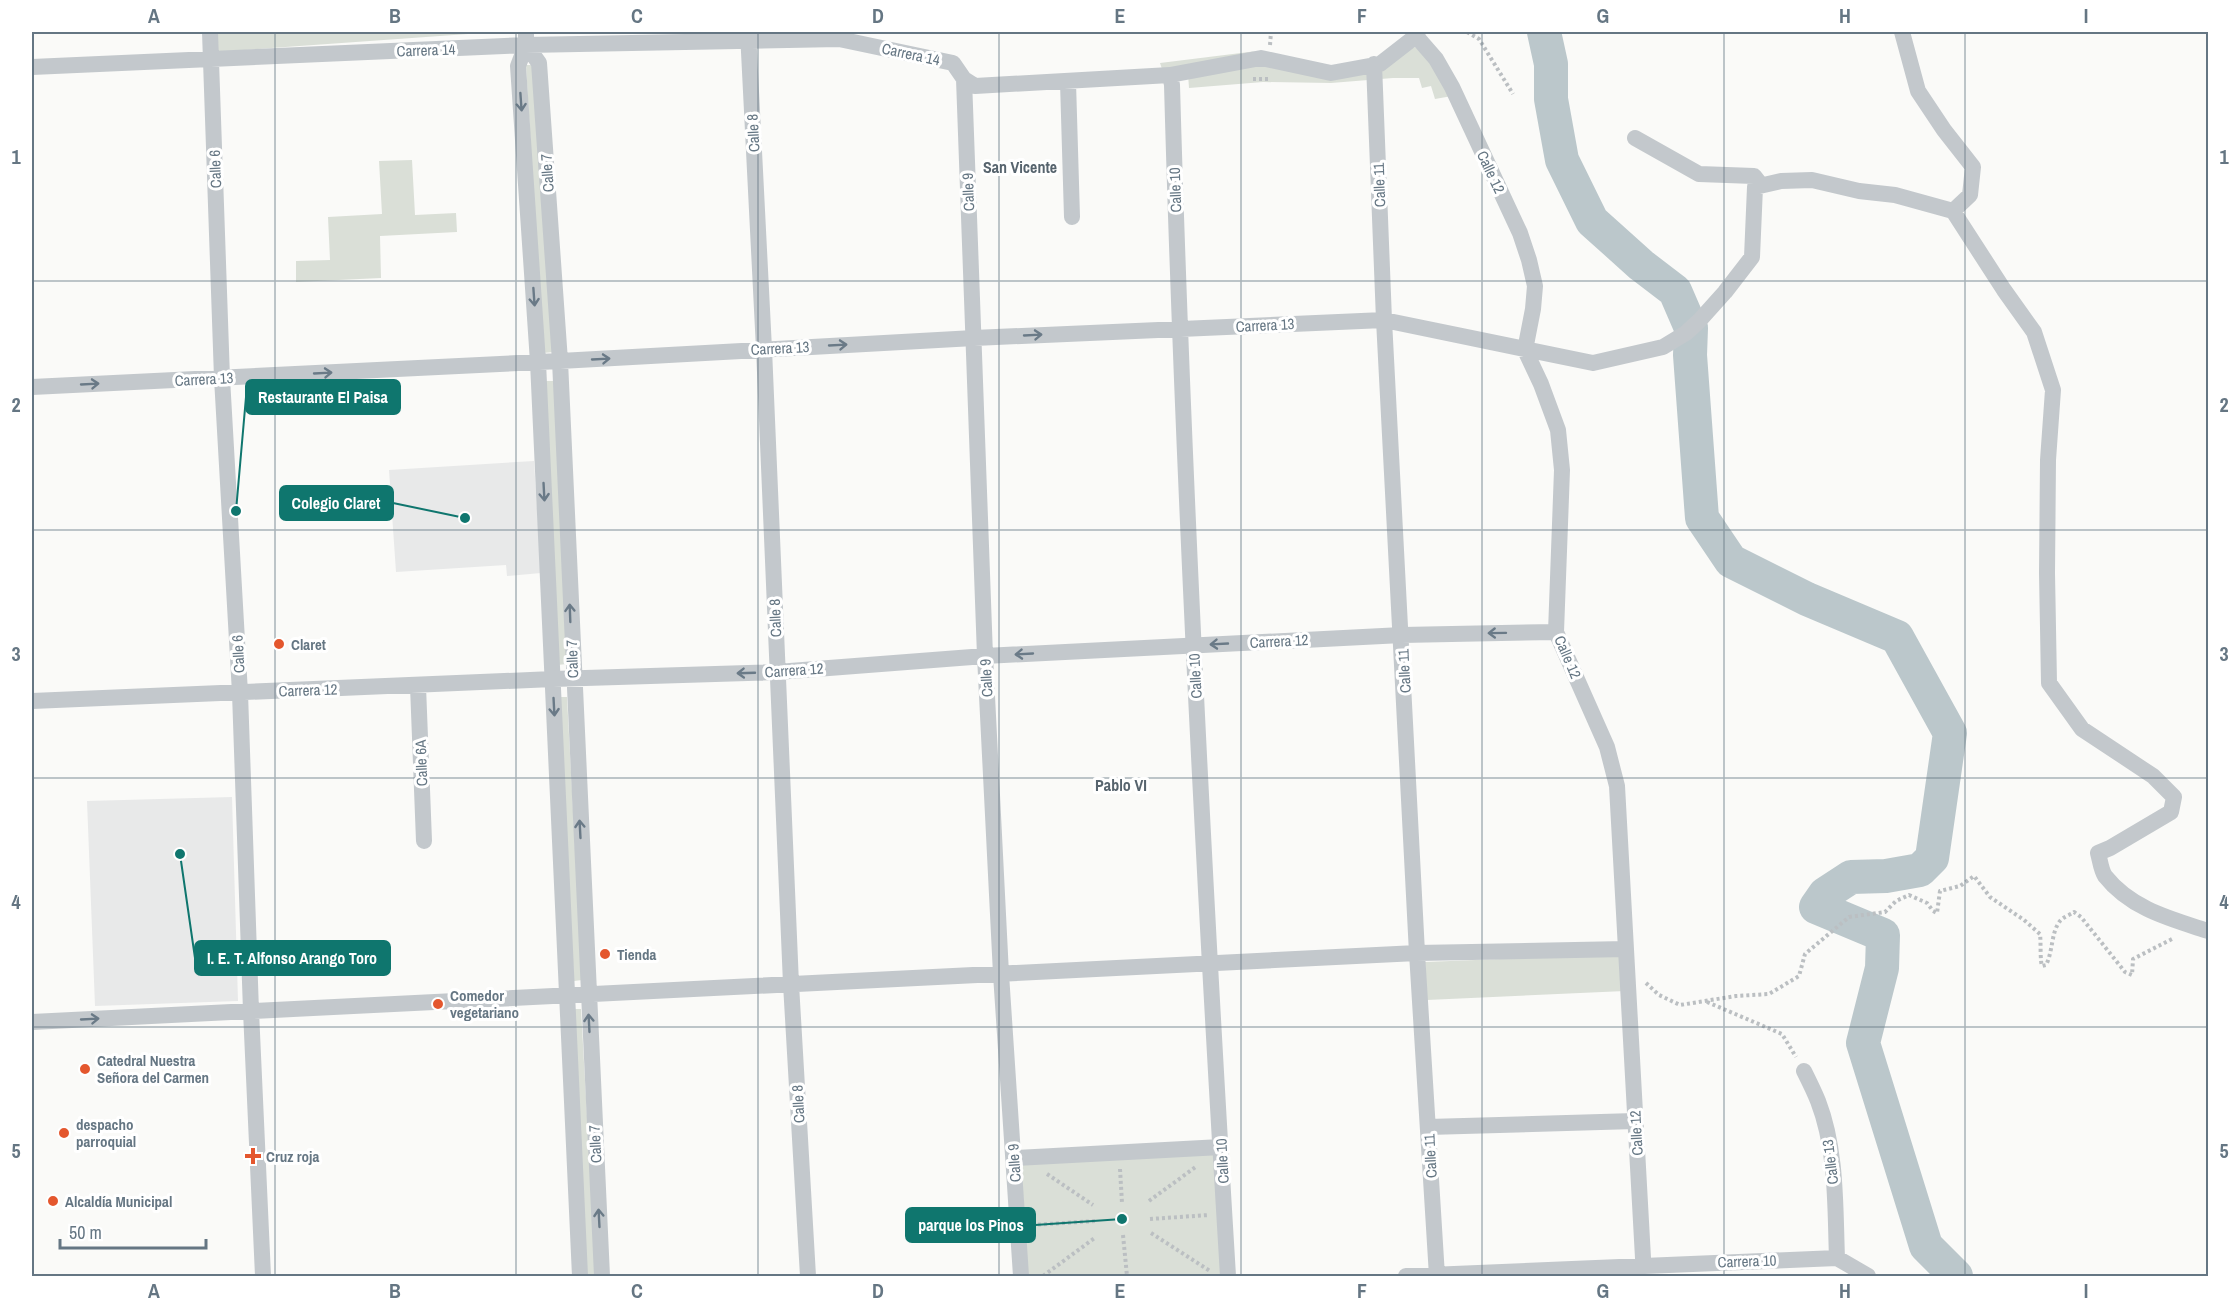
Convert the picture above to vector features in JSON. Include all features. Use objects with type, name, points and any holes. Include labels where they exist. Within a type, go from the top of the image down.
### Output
[{"type":"street","name":"Calle 6","points":[[210,32],[222,378],[240,693],[263,1276]]},
{"type":"street","points":[[1902,32],[1918,91],[1944,130],[1973,166],[1970,195],[1953,211]]},
{"type":"street","points":[[1377,64],[1417,34]]},
{"type":"street","name":"Calle 12","points":[[1417,34],[1436,59],[1452,87],[1523,242],[1535,286],[1525,350],[1541,384],[1558,430],[1563,470],[1556,632],[1607,747],[1617,786],[1644,1271]]},
{"type":"street","name":"Carrera 14","points":[[32,67],[526,38],[839,35],[953,63],[964,79],[975,86],[1170,75],[1261,58],[1331,73],[1377,64]]},
{"type":"street","name":"Calle 8","points":[[748,36],[764,349],[791,984],[808,1276]]},
{"type":"street","name":"Calle 7","points":[[526,38],[539,63],[560,361],[602,1276]]},
{"type":"street","name":"Calle 7","points":[[526,38],[518,66],[538,362],[580,1276]]},
{"type":"street","name":"Calle 11","points":[[1377,64],[1384,320],[1417,953],[1437,1276]]},
{"type":"street","name":"Calle 10","points":[[1170,75],[1178,329],[1193,645],[1228,1276]]},
{"type":"street","name":"Calle 9","points":[[964,79],[985,656],[1001,974],[1018,1158],[1021,1276]]},
{"type":"street","points":[[1068,82],[1072,217]]},
{"type":"street","points":[[1635,138],[1699,174],[1754,176],[1761,185],[1781,181],[1812,180],[1859,191],[1895,195],[1953,211],[2034,332],[2053,390],[2048,460],[2049,682],[2082,729],[2153,776],[2174,797],[2171,812],[2098,853],[2104,874],[2123,893],[2153,914],[2202,929]]},
{"type":"street","name":"Carrera 13","points":[[32,387],[974,338],[1384,320],[1593,363],[1663,347],[1686,333],[1699,321],[1752,257],[1755,187],[1761,185]]},
{"type":"street","name":"Carrera 12","points":[[32,701],[777,672],[985,656],[1193,645],[1402,635],[1556,632]]},
{"type":"street","name":"Calle 6A","points":[[418,686],[424,841]]},
{"type":"street","points":[[32,1022],[1417,953],[1626,949]]},
{"type":"street","name":"Calle 13","points":[[1804,1071],[1818,1102],[1828,1136],[1833,1169],[1837,1258]]},
{"type":"street","points":[[1428,1127],[1635,1120]]},
{"type":"street","points":[[1018,1158],[1221,1147]]},
{"type":"street","points":[[1837,1258],[1859,1274]]},
{"type":"street","name":"Carrera 10","points":[[1406,1276],[1644,1271],[1837,1258]]},
{"type":"path","points":[[1467,32],[1479,39],[1513,94]]},
{"type":"path","points":[[1628,980],[1643,981],[1659,995],[1680,1005],[1736,996],[1769,994],[1798,976],[1805,954],[1849,917],[1885,912],[1896,901],[1909,895],[1927,903],[1937,913],[1940,891],[1960,886],[1974,876],[1990,897],[2040,934],[2042,966],[2046,965],[2051,956],[2053,940],[2060,921],[2074,912],[2081,917],[2125,972],[2132,975],[2133,959],[2202,929]]},
{"type":"path","points":[[1707,1002],[1782,1034],[1804,1071]]},
{"type":"path","points":[[1149,1201],[1221,1147]]},
{"type":"path","points":[[1119,1153],[1122,1203]]},
{"type":"path","points":[[1018,1158],[1093,1205]]},
{"type":"path","points":[[1150,1219],[1224,1214]]},
{"type":"path","points":[[1018,1226],[1095,1221]]},
{"type":"path","points":[[1151,1233],[1218,1276]]},
{"type":"path","points":[[1123,1235],[1126,1276]]},
{"type":"path","points":[[1043,1276],[1096,1237]]},
{"type":"shaded area","points":[[215,32],[496,32],[216,52]]},
{"type":"shaded area","points":[[1415,47],[1424,54],[1452,96],[1435,99],[1431,86],[1422,88],[1419,78],[1331,83],[1263,82],[1189,88],[1188,74],[1263,62],[1331,76]]},
{"type":"shaded area","points":[[1257,51],[1163,72],[1160,63]]},
{"type":"shaded area","points":[[526,65],[534,65],[553,352],[543,353]]},
{"type":"shaded area","points":[[412,160],[415,215],[456,213],[457,232],[380,236],[381,278],[296,282],[296,261],[330,260],[328,217],[382,214],[379,161]]},
{"type":"shaded area","points":[[546,381],[556,381],[567,664],[557,665]]},
{"type":"shaded area","points":[[534,461],[541,573],[507,576],[506,565],[396,572],[389,470]]},
{"type":"shaded area","points":[[558,697],[567,697],[582,980],[574,981]]},
{"type":"shaded area","points":[[232,797],[238,1001],[95,1006],[87,801]]},
{"type":"shaded area","points":[[1622,954],[1625,991],[1427,1000],[1425,962]]},
{"type":"shaded area","points":[[573,1009],[581,1009],[596,1276],[586,1276]]},
{"type":"shaded area","points":[[1217,1152],[1223,1275],[1028,1276],[1021,1163]]},
{"type":"waterway","points":[[1544,32],[1551,64],[1551,99],[1562,160],[1592,221],[1641,265],[1675,291],[1691,328],[1690,355],[1702,518],[1731,561],[1807,599],[1897,637],[1950,733],[1932,858],[1920,870],[1886,876],[1851,877],[1825,894],[1816,907],[1883,935],[1882,968],[1863,1043],[1926,1246],[1956,1276]]},
{"type":"place","name":"Restaurante El Paisa","points":[[236,511]]},
{"type":"place","name":"Colegio Claret","points":[[465,518]]},
{"type":"place","name":"Claret","points":[[279,644]]},
{"type":"place","name":"I. E. T. Alfonso Arango Toro","points":[[180,854]]},
{"type":"place","name":"Tienda","points":[[605,954]]},
{"type":"place","name":"Comedor vegetariano","points":[[438,1004]]},
{"type":"place","name":"Catedral Nuestra Señora del Carmen","points":[[85,1069]]},
{"type":"place","name":"despacho parroquial","points":[[64,1133]]},
{"type":"place","name":"Cruz roja","points":[[253,1156]]},
{"type":"place","name":"Alcaldía Municipal","points":[[53,1201]]},
{"type":"place","name":"parque los Pinos","points":[[1122,1219]]},
{"type":"district","name":"San Vicente","points":[[1020,167]]},
{"type":"district","name":"Pablo VI","points":[[1121,785]]}]
